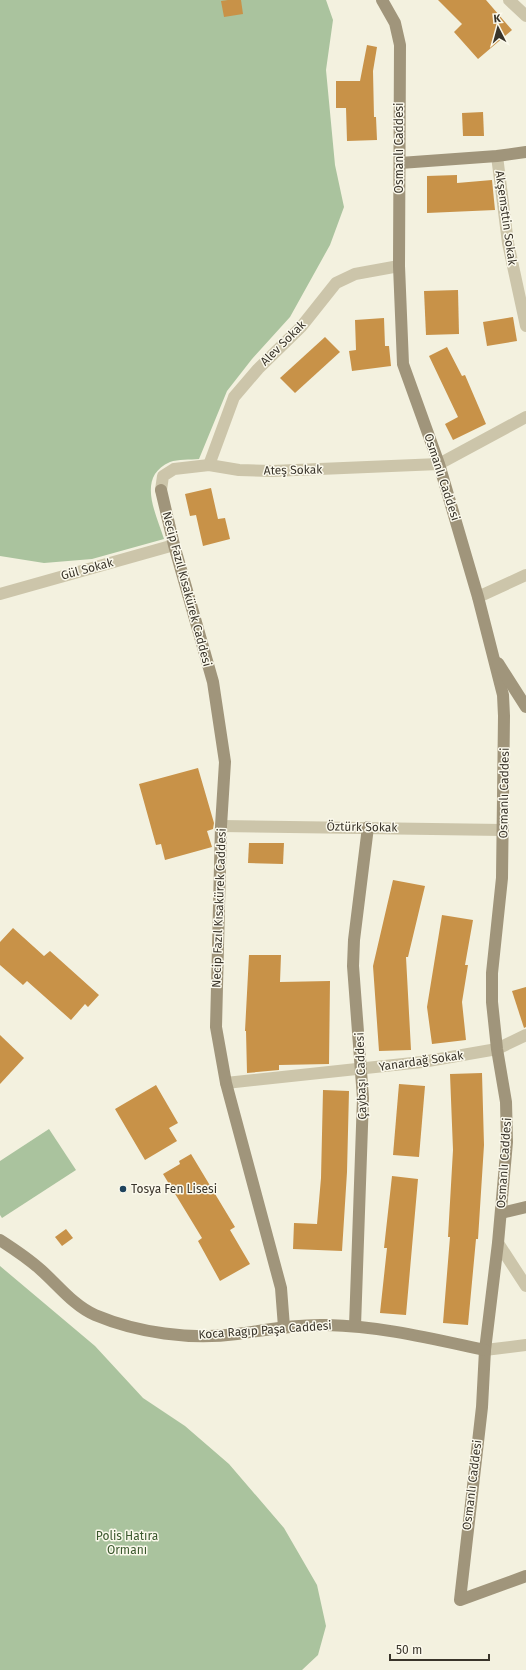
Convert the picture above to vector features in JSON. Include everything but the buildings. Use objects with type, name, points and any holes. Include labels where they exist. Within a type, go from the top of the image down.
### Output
[{"type":"street","name":"Osmanlı Caddesi","points":[[382,0],[395,23],[400,44],[399,266],[403,364],[439,464],[478,597],[503,695],[502,885],[492,973],[492,1002],[497,1049],[508,1120],[501,1213],[485,1350],[482,1407],[460,1600],[526,1576]]},
{"type":"street","points":[[509,0],[526,16]]},
{"type":"street","points":[[400,163],[497,156],[526,152]]},
{"type":"street","name":"Akşemsttin Sokak","points":[[497,156],[508,244],[526,326]]},
{"type":"street","name":"Alev Sokak","points":[[209,465],[234,397],[258,369],[301,327],[336,283],[355,274],[399,266]]},
{"type":"street","points":[[439,464],[526,417]]},
{"type":"street","name":"Ateş Sokak","points":[[161,490],[163,476],[174,469],[209,465],[239,470],[272,471],[439,464]]},
{"type":"street","name":"Necip Fazıl Kısakürek Caddesi","points":[[161,490],[174,545],[213,682],[225,762],[221,826],[216,1027],[226,1083],[281,1288],[284,1327]]},
{"type":"street","name":"Gül Sokak","points":[[0,594],[174,545]]},
{"type":"street","points":[[478,597],[526,575]]},
{"type":"street","points":[[493,656],[525,702]]},
{"type":"street","name":"Öztürk Sokak","points":[[221,826],[503,830]]},
{"type":"street","name":"Çaybaşı Caddesi","points":[[355,1326],[363,1126],[362,1069],[353,966],[354,940],[368,827]]},
{"type":"street","name":"Yanardağ Sokak","points":[[226,1083],[422,1062],[497,1049],[526,1035]]},
{"type":"street","points":[[501,1213],[526,1206]]},
{"type":"street","name":"Koca Ragıp Paşa Caddesi","points":[[0,1240],[41,1270],[65,1293],[92,1314],[128,1326],[157,1332],[208,1336],[306,1325],[355,1326],[414,1335],[485,1350]]},
{"type":"street","points":[[498,1243],[526,1286]]},
{"type":"street","points":[[485,1350],[526,1345]]},
{"type":"green space","points":[[0,0],[326,0],[333,20],[326,70],[335,165],[344,207],[330,245],[290,317],[252,359],[227,391],[199,459],[170,462],[160,469],[154,477],[151,486],[151,496],[153,507],[164,539],[92,559],[44,563],[0,556]]},
{"type":"green space","points":[[49,1129],[76,1170],[2,1218],[0,1215],[0,1161]]},
{"type":"green space","name":"Polis Hatıra Ormanı","points":[[0,1266],[95,1346],[143,1398],[185,1426],[229,1464],[284,1528],[317,1585],[326,1626],[318,1655],[302,1670],[0,1670]]},
{"type":"place","name":"Tosya Fen Lisesi","points":[[123,1189]]}]
